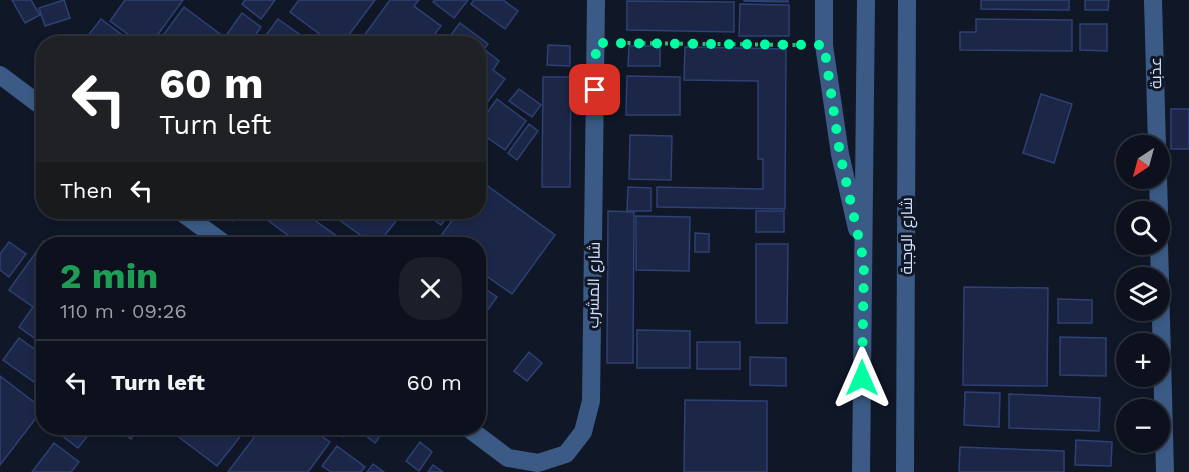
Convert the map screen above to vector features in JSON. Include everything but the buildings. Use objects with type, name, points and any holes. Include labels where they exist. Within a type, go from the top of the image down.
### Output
[{"type":"street","name":"شارع المشرب","points":[[477,435],[508,458],[538,463],[566,454],[583,432],[591,401],[595,0]]},
{"type":"street","points":[[824,0],[824,45],[840,154],[864,262]]},
{"type":"street","points":[[861,472],[866,0]]},
{"type":"street","name":"شارع الوجبة","points":[[905,472],[907,0]]},
{"type":"street","name":"عذبة","points":[[1153,0],[1157,135]]},
{"type":"street","points":[[0,75],[36,102]]},
{"type":"street","points":[[191,219],[215,237]]},
{"type":"street","points":[[1159,255],[1165,472]]},
{"type":"path","points":[[596,43],[824,45]]},
{"type":"route","points":[[595,90],[596,43],[824,45],[840,154],[864,262],[862,378]]}]
